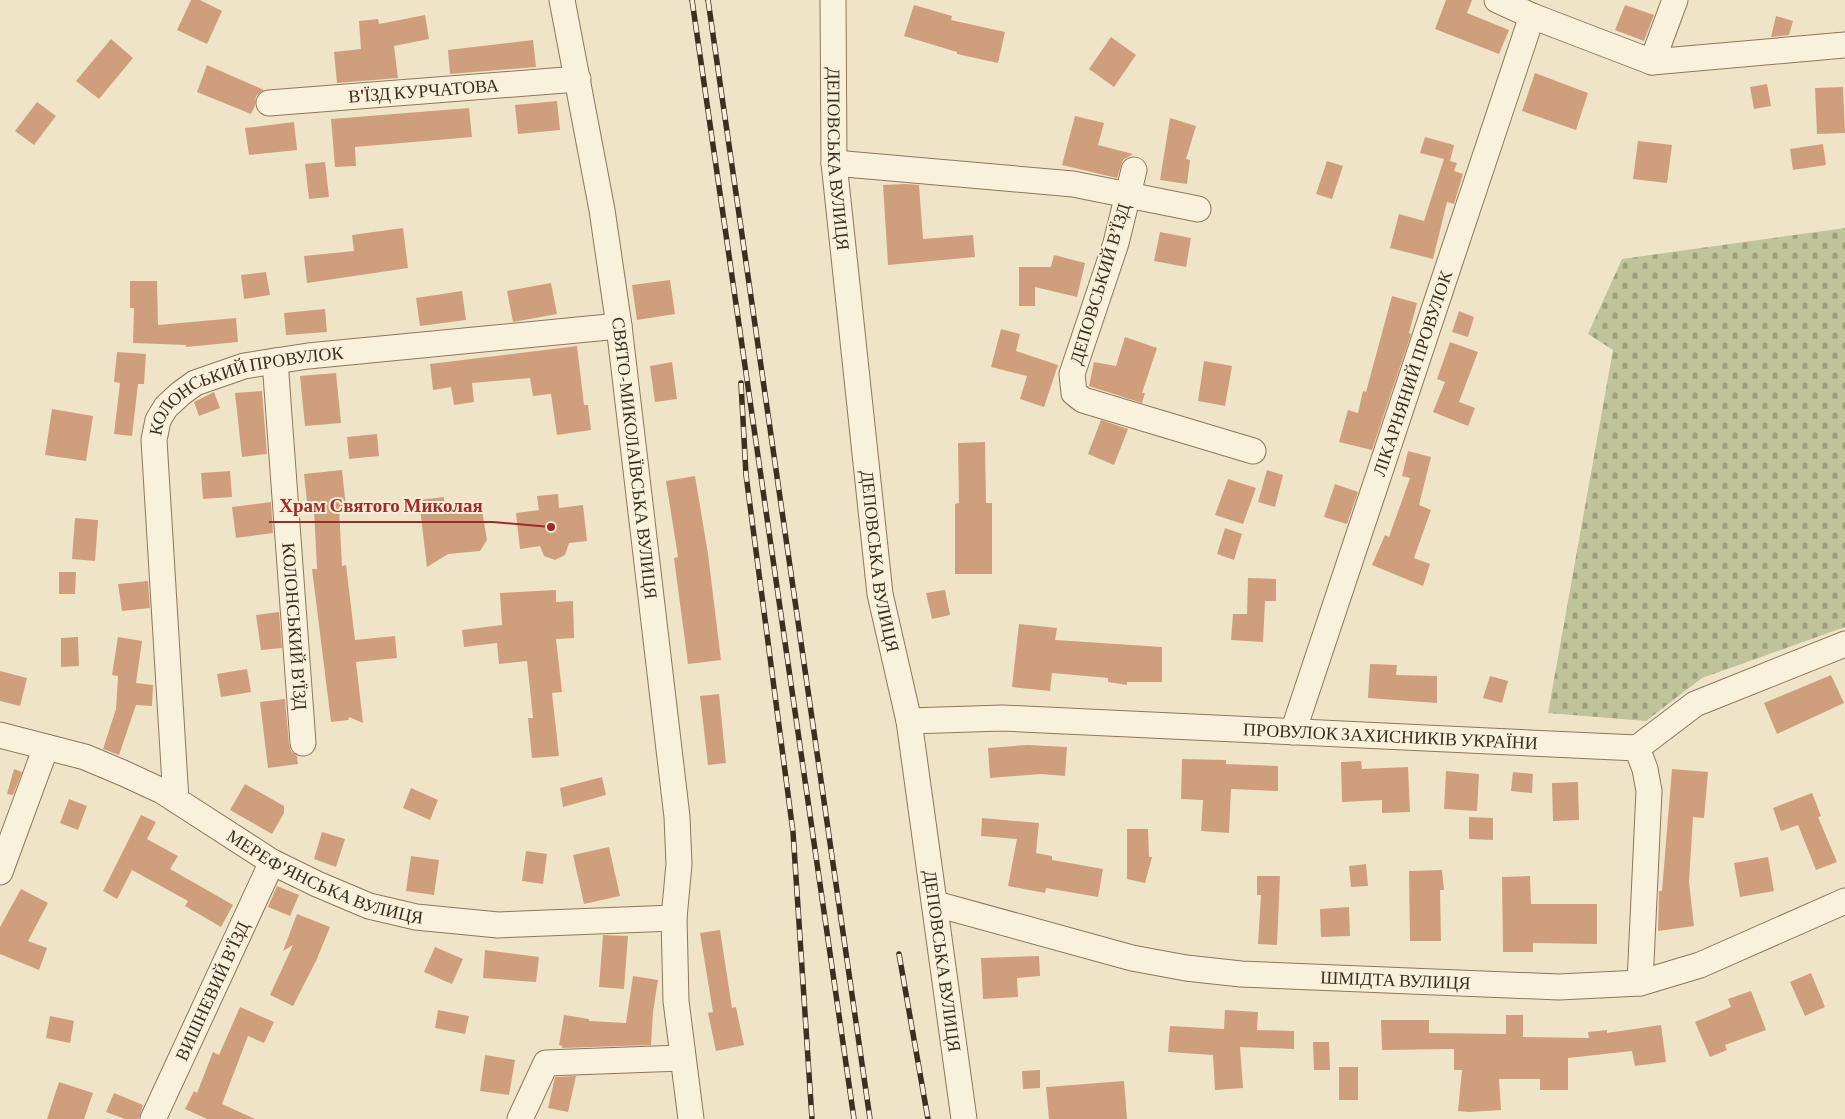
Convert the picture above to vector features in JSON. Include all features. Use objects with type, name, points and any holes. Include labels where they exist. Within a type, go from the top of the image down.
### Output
[{"type":"street","name":"СВЯТО-МИКОЛАЇВСЬКА ВУЛИЦЯ","points":[[562,0],[602,210],[619,326],[677,817],[679,864],[674,918],[676,1000],[691,1119]]},
{"type":"street","name":"ДЕПОВСЬКА ВУЛИЦЯ","points":[[833,0],[834,163],[880,594],[909,721],[936,904],[964,1119]]},
{"type":"street","points":[[1497,0],[1532,16],[1652,62],[1845,45]]},
{"type":"street","points":[[1652,62],[1675,0]]},
{"type":"street","name":"ЛІКАРНЯНИЙ ПРОВУЛОК","points":[[1293,732],[1532,16]]},
{"type":"street","name":"В'ЇЗД КУРЧАТОВА","points":[[269,103],[578,79]]},
{"type":"street","name":"ДЕПОВСЬКИЙ В’ЇЗД","points":[[834,163],[1073,184],[1198,209]]},
{"type":"street","name":"ДЕПОВСЬКИЙ В’ЇЗД","points":[[1134,170],[1116,243],[1072,374],[1074,393],[1082,400],[1253,451]]},
{"type":"street","name":"КОЛОНСЬКИЙ ПРОВУЛОК","points":[[176,800],[154,440],[158,420],[166,407],[195,383],[244,366],[308,356],[619,326]]},
{"type":"street","name":"КОЛОНСЬКИЙ В'ЇЗД","points":[[275,361],[302,743]]},
{"type":"street","points":[[1640,983],[1649,791],[1645,769],[1637,748],[1695,704],[1845,644]]},
{"type":"street","name":"ПРОВУЛОК ЗАХИСНИКІВ УКРАЇНИ","points":[[909,721],[1003,718],[1637,748]]},
{"type":"street","name":"МЕРЕФ'ЯНСЬКА ВУЛИЦЯ","points":[[0,735],[92,760],[154,787],[272,862],[369,906],[416,917],[498,925],[674,918]]},
{"type":"street","points":[[0,872],[46,747]]},
{"type":"street","name":"ВИШНЕВИЙ В’ЇЗД","points":[[153,1119],[272,862]]},
{"type":"street","name":"ШМІДТА ВУЛИЦЯ","points":[[936,904],[1132,958],[1186,968],[1241,974],[1480,986],[1559,987],[1640,983],[1700,965],[1845,901]]},
{"type":"street","points":[[520,1119],[546,1063],[682,1058]]},
{"type":"green space","points":[[1845,228],[1845,627],[1702,678],[1646,721],[1548,713],[1613,350],[1588,334],[1622,259]]},
{"type":"building","points":[[191,0],[200,0],[222,11],[207,44],[177,30]]},
{"type":"building","points":[[1446,0],[1472,0],[1467,13],[1509,30],[1499,54],[1435,29]]},
{"type":"building","points":[[914,5],[952,16],[951,20],[1005,32],[998,63],[957,54],[957,52],[904,36]]},
{"type":"building","points":[[1625,5],[1654,15],[1644,41],[1615,30]]},
{"type":"building","points":[[425,15],[429,39],[394,46],[398,78],[337,83],[334,52],[361,49],[359,21],[378,19],[379,24]]},
{"type":"building","points":[[1776,16],[1793,21],[1789,35],[1771,37]]},
{"type":"building","points":[[1111,37],[1136,55],[1114,87],[1089,69]]},
{"type":"building","points":[[111,39],[133,58],[99,99],[76,81]]},
{"type":"building","points":[[533,40],[536,67],[450,74],[448,50]]},
{"type":"building","points":[[207,65],[264,90],[256,96],[255,106],[251,114],[197,92]]},
{"type":"building","points":[[1535,73],[1588,93],[1576,130],[1522,111]]},
{"type":"building","points":[[1767,84],[1771,106],[1754,109],[1750,87]]},
{"type":"building","points":[[1843,87],[1845,133],[1817,134],[1815,88]]},
{"type":"building","points":[[557,101],[560,130],[518,134],[515,105]]},
{"type":"building","points":[[37,102],[56,116],[34,145],[15,131]]},
{"type":"building","points":[[469,108],[472,137],[355,147],[356,166],[335,167],[331,119]]},
{"type":"building","points":[[1075,116],[1104,123],[1098,145],[1133,154],[1123,160],[1117,178],[1062,165]]},
{"type":"building","points":[[1170,118],[1196,126],[1186,159],[1190,160],[1187,184],[1160,180]]},
{"type":"building","points":[[294,122],[297,150],[249,155],[245,128]]},
{"type":"building","points":[[1425,137],[1454,145],[1450,161],[1457,163],[1454,171],[1463,174],[1454,204],[1447,202],[1433,259],[1390,248],[1399,214],[1424,221],[1444,159],[1420,153]]},
{"type":"building","points":[[1638,141],[1672,145],[1667,183],[1633,179]]},
{"type":"building","points":[[1823,144],[1826,165],[1793,170],[1790,149]]},
{"type":"building","points":[[1327,161],[1343,166],[1332,199],[1316,194]]},
{"type":"building","points":[[325,162],[329,197],[309,199],[305,164]]},
{"type":"building","points":[[883,185],[919,185],[923,239],[973,235],[975,257],[888,265]]},
{"type":"building","points":[[403,228],[408,268],[307,283],[304,256],[354,251],[352,235]]},
{"type":"building","points":[[1160,232],[1191,238],[1186,267],[1154,261]]},
{"type":"building","points":[[1054,255],[1085,263],[1077,297],[1035,287],[1035,306],[1019,306],[1019,267],[1051,267]]},
{"type":"building","points":[[266,272],[270,295],[244,299],[241,275]]},
{"type":"building","points":[[670,280],[675,314],[637,320],[632,285]]},
{"type":"building","points":[[130,281],[157,281],[158,325],[236,318],[238,342],[186,347],[186,345],[133,343],[134,308],[130,308]]},
{"type":"building","points":[[551,283],[557,314],[513,322],[507,291]]},
{"type":"building","points":[[462,291],[466,320],[420,326],[416,298]]},
{"type":"building","points":[[1392,296],[1417,303],[1409,333],[1411,334],[1372,450],[1339,442],[1348,410],[1358,413],[1363,391],[1366,392]]},
{"type":"building","points":[[325,309],[327,332],[286,335],[284,313]]},
{"type":"building","points":[[1459,311],[1474,317],[1468,337],[1452,332]]},
{"type":"building","points":[[1001,329],[1020,334],[1016,351],[1058,365],[1044,407],[1020,399],[1027,376],[991,367]]},
{"type":"building","points":[[1125,337],[1157,348],[1142,393],[1145,393],[1142,403],[1089,386],[1094,362],[1116,366]]},
{"type":"building","points":[[1450,342],[1478,352],[1459,402],[1475,408],[1468,426],[1433,412],[1445,382],[1437,379]]},
{"type":"building","points":[[577,346],[584,405],[588,405],[591,430],[557,435],[551,394],[533,396],[530,378],[472,383],[474,402],[454,405],[451,387],[433,390],[430,364]]},
{"type":"building","points":[[117,352],[146,354],[144,384],[138,384],[132,436],[114,434],[120,383],[114,382]]},
{"type":"building","points":[[1204,361],[1232,366],[1225,406],[1198,401]]},
{"type":"building","points":[[672,362],[677,399],[655,402],[650,366]]},
{"type":"building","points":[[336,373],[341,423],[305,426],[300,376]]},
{"type":"building","points":[[262,391],[267,454],[242,457],[235,393]]},
{"type":"building","points":[[214,392],[220,408],[199,416],[194,402]]},
{"type":"building","points":[[52,409],[93,416],[86,461],[45,455]]},
{"type":"building","points":[[1101,420],[1128,429],[1114,465],[1088,454]]},
{"type":"building","points":[[377,434],[379,456],[349,459],[347,437]]},
{"type":"building","points":[[985,442],[986,503],[992,503],[992,574],[955,574],[955,504],[959,503],[958,443]]},
{"type":"building","points":[[1408,451],[1431,457],[1419,505],[1431,510],[1414,558],[1430,564],[1423,586],[1372,565],[1385,535],[1389,537],[1410,478],[1402,476]]},
{"type":"building","points":[[342,470],[346,507],[339,507],[342,566],[346,565],[355,640],[395,636],[397,658],[356,662],[363,723],[349,717],[348,720],[331,722],[312,569],[317,569],[314,510],[308,511],[304,474]]},
{"type":"building","points":[[1267,470],[1283,475],[1275,507],[1258,502]]},
{"type":"building","points":[[230,471],[232,497],[203,499],[201,473]]},
{"type":"building","points":[[695,476],[708,554],[721,660],[688,664],[674,558],[678,557],[666,481]]},
{"type":"building","points":[[1228,479],[1256,488],[1243,524],[1215,515]]},
{"type":"building","points":[[1335,484],[1358,492],[1347,524],[1324,517]]},
{"type":"building","points":[[558,494],[559,508],[583,505],[587,541],[569,543],[565,555],[555,560],[544,556],[540,546],[520,549],[516,513],[539,510],[537,496]]},
{"type":"building","points":[[444,497],[444,508],[481,504],[487,540],[480,551],[448,554],[427,567],[419,500]]},
{"type":"building","points":[[271,502],[273,533],[236,538],[232,507]]},
{"type":"building","points":[[75,518],[98,520],[95,561],[72,559]]},
{"type":"building","points":[[1225,528],[1242,534],[1234,560],[1217,554]]},
{"type":"building","points":[[59,572],[76,572],[75,594],[59,594]]},
{"type":"building","points":[[1248,578],[1276,579],[1276,601],[1265,601],[1263,642],[1231,640],[1233,614],[1247,614]]},
{"type":"building","points":[[148,581],[150,608],[122,611],[118,584]]},
{"type":"building","points":[[556,590],[556,602],[573,601],[574,638],[556,639],[562,692],[552,693],[559,756],[532,758],[528,718],[533,718],[527,661],[499,664],[497,643],[464,647],[462,630],[502,625],[500,593]]},
{"type":"building","points":[[945,590],[950,615],[932,619],[926,593]]},
{"type":"building","points":[[279,612],[282,648],[261,650],[256,615]]},
{"type":"building","points":[[1019,624],[1057,628],[1055,640],[1162,647],[1162,682],[1127,682],[1127,685],[1108,682],[1108,678],[1052,673],[1050,691],[1012,687]]},
{"type":"building","points":[[78,637],[79,666],[61,667],[61,638]]},
{"type":"building","points":[[118,637],[142,641],[136,683],[153,685],[152,706],[136,705],[119,755],[103,749],[116,709],[118,676],[112,675]]},
{"type":"building","points":[[1370,664],[1397,665],[1396,675],[1437,676],[1437,703],[1368,698]]},
{"type":"building","points":[[247,669],[251,692],[221,697],[217,674]]},
{"type":"building","points":[[0,671],[27,678],[20,706],[0,701]]},
{"type":"building","points":[[1831,675],[1844,703],[1777,734],[1764,703]]},
{"type":"building","points":[[1490,676],[1508,681],[1502,703],[1483,698]]},
{"type":"building","points":[[719,694],[726,763],[708,765],[700,696]]},
{"type":"building","points":[[285,699],[289,744],[291,751],[297,756],[298,764],[268,768],[260,702]]},
{"type":"building","points":[[1027,745],[1067,747],[1065,776],[1041,774],[990,778],[988,748]]},
{"type":"building","points":[[1182,759],[1226,760],[1226,764],[1278,766],[1278,791],[1231,789],[1229,833],[1201,831],[1203,800],[1181,799]]},
{"type":"building","points":[[1361,761],[1362,769],[1408,767],[1410,812],[1382,813],[1382,800],[1342,802],[1341,762]]},
{"type":"building","points":[[14,769],[22,772],[13,795],[7,794]]},
{"type":"building","points":[[1672,769],[1708,772],[1704,818],[1693,817],[1689,882],[1694,926],[1658,931],[1659,891],[1662,891]]},
{"type":"building","points":[[1446,771],[1479,774],[1477,811],[1444,809]]},
{"type":"building","points":[[1513,772],[1533,774],[1532,793],[1511,791]]},
{"type":"building","points":[[602,777],[606,795],[563,807],[560,788]]},
{"type":"building","points":[[1578,782],[1579,820],[1553,821],[1552,783]]},
{"type":"building","points":[[245,784],[284,806],[284,813],[272,834],[230,810]]},
{"type":"building","points":[[411,788],[438,800],[430,820],[403,808]]},
{"type":"building","points":[[1812,793],[1821,816],[1818,817],[1837,862],[1816,870],[1798,825],[1781,831],[1773,808]]},
{"type":"building","points":[[69,799],[87,806],[78,830],[60,823]]},
{"type":"building","points":[[141,815],[156,822],[147,839],[178,856],[170,869],[233,905],[221,927],[185,906],[188,901],[132,870],[117,899],[103,891]]},
{"type":"building","points":[[1469,817],[1493,818],[1493,840],[1469,839]]},
{"type":"building","points":[[982,818],[1039,823],[1036,853],[1052,856],[1052,860],[1103,869],[1098,897],[1046,888],[1045,893],[1008,886],[1017,839],[981,836]]},
{"type":"building","points":[[1127,829],[1148,829],[1149,857],[1152,857],[1145,883],[1127,879]]},
{"type":"building","points":[[322,832],[345,839],[336,867],[314,859]]},
{"type":"building","points":[[609,847],[620,896],[584,904],[573,855]]},
{"type":"building","points":[[526,851],[547,854],[543,884],[522,881]]},
{"type":"building","points":[[411,856],[439,860],[434,895],[406,891]]},
{"type":"building","points":[[1768,857],[1774,891],[1740,897],[1734,863]]},
{"type":"building","points":[[1366,864],[1368,886],[1351,887],[1349,866]]},
{"type":"building","points":[[1442,870],[1444,890],[1440,890],[1441,941],[1410,941],[1409,871]]},
{"type":"building","points":[[1257,876],[1280,876],[1277,945],[1258,944],[1261,895],[1257,895]]},
{"type":"building","points":[[1530,876],[1531,904],[1597,904],[1597,944],[1533,943],[1533,952],[1503,952],[1502,877]]},
{"type":"building","points":[[277,886],[299,895],[290,916],[268,907]]},
{"type":"building","points":[[21,889],[48,903],[28,941],[47,948],[39,970],[0,954],[0,927]]},
{"type":"building","points":[[1349,907],[1350,936],[1321,937],[1320,909]]},
{"type":"building","points":[[297,914],[330,927],[316,961],[293,1006],[270,995],[293,945],[283,951]]},
{"type":"building","points":[[720,930],[732,1008],[736,1007],[744,1045],[716,1051],[708,1013],[713,1012],[700,933]]},
{"type":"building","points":[[603,935],[628,936],[624,989],[599,987]]},
{"type":"building","points":[[435,947],[463,959],[452,984],[424,972]]},
{"type":"building","points":[[485,950],[539,957],[536,982],[483,978]]},
{"type":"building","points":[[1039,956],[1040,976],[1017,978],[1018,997],[983,999],[981,958]]},
{"type":"building","points":[[1811,973],[1825,1007],[1805,1016],[1790,982]]},
{"type":"building","points":[[633,976],[658,980],[653,1012],[651,1045],[562,1048],[559,1045],[564,1015],[589,1019],[589,1021],[626,1023]]},
{"type":"building","points":[[1751,991],[1766,1030],[1725,1045],[1727,1050],[1710,1057],[1695,1022],[1731,1007],[1728,999]]},
{"type":"building","points":[[240,1007],[274,1022],[264,1043],[248,1036],[222,1104],[255,1119],[207,1119],[185,1109],[194,1091],[197,1093],[213,1052],[219,1055]]},
{"type":"building","points":[[438,1010],[469,1016],[465,1034],[435,1028]]},
{"type":"building","points":[[1225,1010],[1258,1012],[1257,1030],[1294,1031],[1294,1049],[1240,1047],[1243,1088],[1215,1090],[1213,1055],[1168,1052],[1170,1026],[1224,1029]]},
{"type":"building","points":[[1506,1015],[1523,1015],[1523,1037],[1589,1038],[1588,1032],[1607,1030],[1607,1033],[1661,1025],[1666,1062],[1635,1066],[1632,1051],[1568,1058],[1568,1090],[1540,1090],[1540,1079],[1499,1079],[1501,1110],[1469,1112],[1458,1111],[1462,1070],[1454,1070],[1454,1049],[1382,1050],[1381,1020],[1429,1020],[1429,1033],[1506,1034]]},
{"type":"building","points":[[50,1016],[74,1021],[70,1043],[46,1038]]},
{"type":"building","points":[[1313,1042],[1329,1042],[1330,1070],[1314,1070]]},
{"type":"building","points":[[485,1055],[515,1060],[509,1095],[480,1091]]},
{"type":"building","points":[[1339,1067],[1358,1067],[1358,1100],[1339,1100]]},
{"type":"building","points":[[1040,1070],[1040,1088],[1023,1089],[1022,1071]]},
{"type":"building","points":[[576,1076],[568,1112],[548,1108],[555,1077]]},
{"type":"building","points":[[1124,1081],[1127,1119],[1049,1119],[1046,1087]]},
{"type":"building","points":[[59,1082],[93,1093],[84,1119],[47,1119]]},
{"type":"building","points":[[114,1093],[143,1105],[139,1119],[125,1119],[106,1112]]},
{"type":"railway","points":[[692,0],[854,1119]]},
{"type":"railway","points":[[708,0],[870,1119]]},
{"type":"railway","points":[[741,383],[746,475],[793,832],[812,1119]]},
{"type":"railway","points":[[899,954],[928,1119]]},
{"type":"place","name":"Храм Святого Миколая","points":[[551,527]]}]
